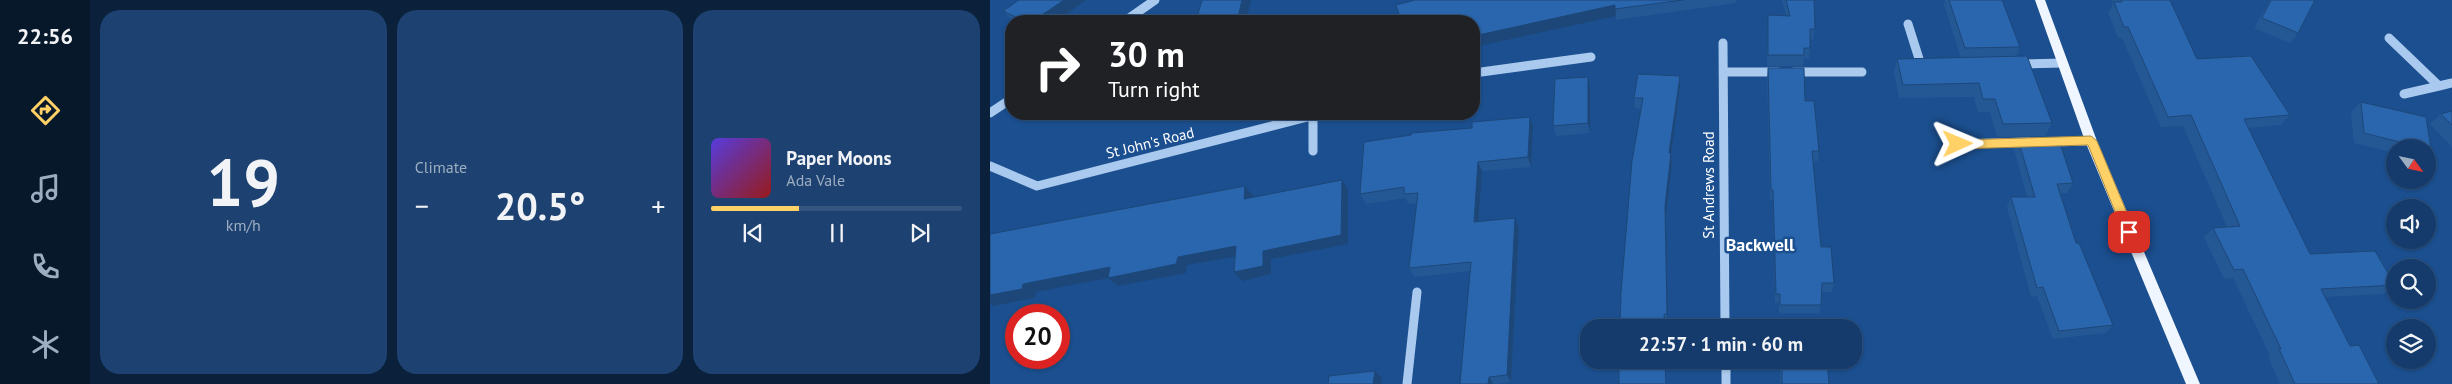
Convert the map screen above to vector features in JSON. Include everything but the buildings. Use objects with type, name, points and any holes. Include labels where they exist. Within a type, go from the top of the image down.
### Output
[{"type":"main road","points":[[2040,0],[2091,141],[2193,384]]},
{"type":"street","points":[[1134,15],[1155,0]]},
{"type":"street","points":[[1908,24],[1921,65],[1930,65]]},
{"type":"street","points":[[2388,38],[2439,86]]},
{"type":"street","name":"St Andrews Road","points":[[1723,43],[1726,319]]},
{"type":"street","points":[[1480,72],[1591,56]]},
{"type":"street","points":[[2006,64],[2062,63]]},
{"type":"street","points":[[1724,72],[1862,72]]},
{"type":"street","points":[[2404,94],[2452,84]]},
{"type":"street","points":[[990,113],[1005,103]]},
{"type":"street","name":"St John's Road","points":[[990,166],[1037,186],[1296,120]]},
{"type":"street","points":[[1313,151],[1316,120]]},
{"type":"street","points":[[2044,142],[2091,141]]},
{"type":"street","points":[[1958,144],[2034,142]]},
{"type":"street","points":[[1407,384],[1417,292]]},
{"type":"street","points":[[1726,369],[1726,384]]},
{"type":"district","name":"Backwell","points":[[1760,245]]},
{"type":"route","points":[[1958,144],[2091,141],[2129,232]]}]
